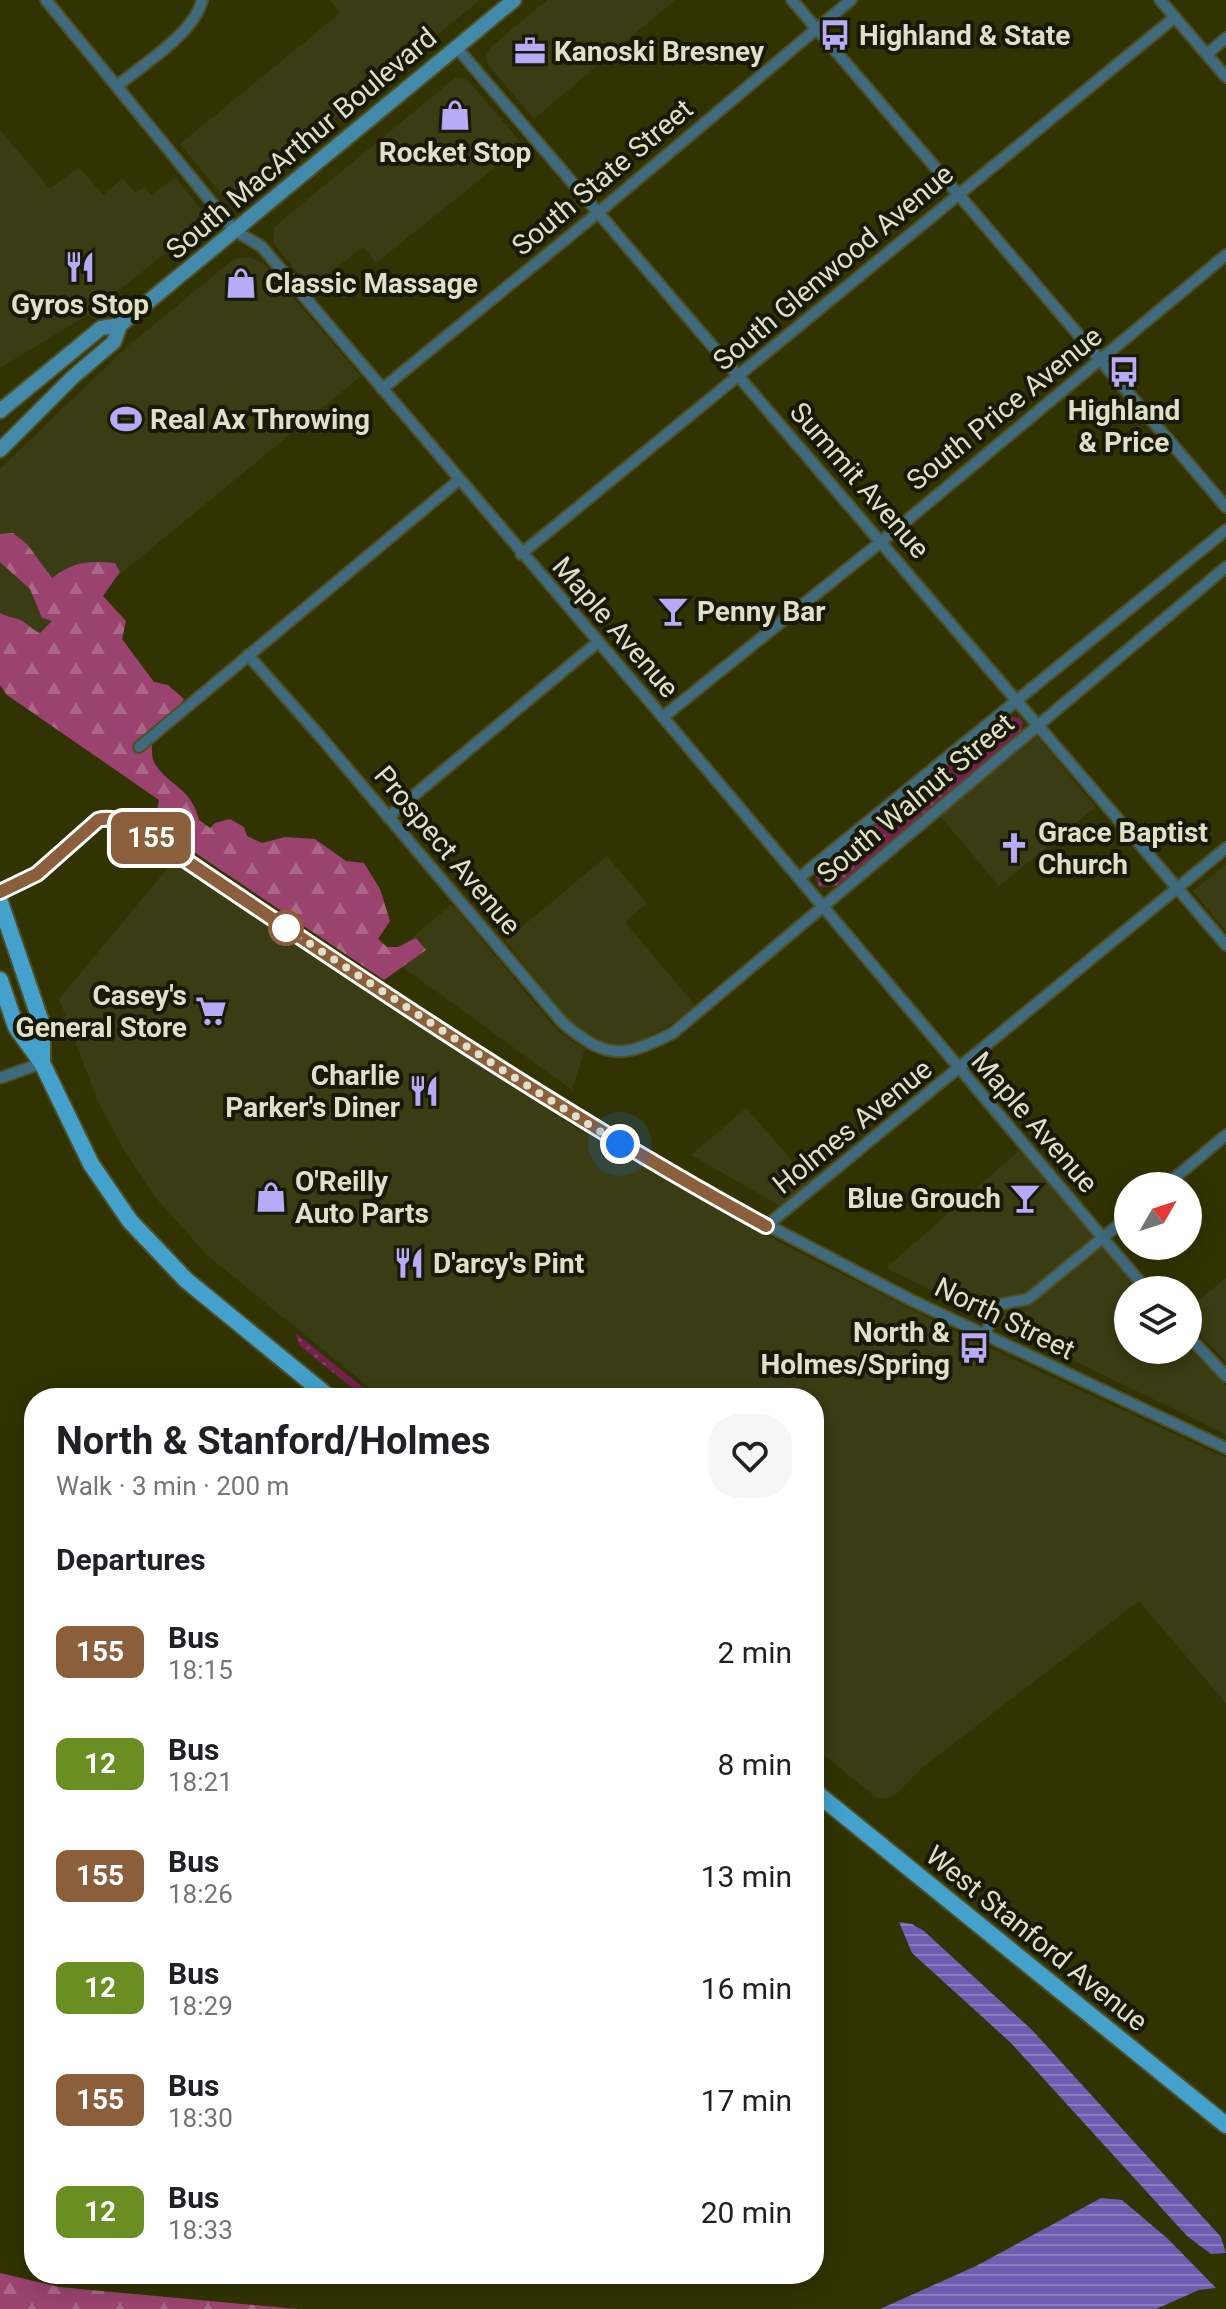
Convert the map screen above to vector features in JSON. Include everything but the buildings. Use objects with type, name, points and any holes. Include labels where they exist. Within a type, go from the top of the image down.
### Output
[{"type":"main road","name":"South MacArthur Boulevard","points":[[0,411],[101,328],[120,325],[514,0]]},
{"type":"main road","name":"South MacArthur Boulevard","points":[[0,450],[74,376],[114,342],[120,325]]},
{"type":"main road","points":[[0,902],[42,1025],[42,1063]]},
{"type":"main road","points":[[0,980],[16,1027],[42,1063],[91,1164],[130,1221],[150,1245],[203,1296],[318,1388]]},
{"type":"main road","name":"West Stanford Avenue","points":[[824,1799],[1226,2125]]},
{"type":"street","name":"Maple Avenue","points":[[46,0],[235,231],[261,246],[1135,1276]]},
{"type":"street","points":[[117,86],[181,33],[199,12],[202,0]]},
{"type":"street","points":[[792,0],[1226,507]]},
{"type":"street","name":"South State Street","points":[[382,389],[851,0]]},
{"type":"street","points":[[1160,0],[1226,77]]},
{"type":"street","name":"South Glenwood Avenue","points":[[521,554],[1175,17]]},
{"type":"street","points":[[1207,54],[1226,38]]},
{"type":"street","name":"Summit Avenue","points":[[457,48],[1226,945]]},
{"type":"street","name":"South Price Avenue","points":[[663,717],[882,541],[1226,255]]},
{"type":"street","points":[[139,747],[459,480]]},
{"type":"street","name":"South Walnut Street","points":[[799,878],[1226,530]]},
{"type":"street","name":"South Walnut Street","points":[[626,1052],[673,1033],[1226,567]]},
{"type":"street","points":[[388,817],[598,642]]},
{"type":"street","name":"Prospect Avenue","points":[[248,655],[563,1023],[598,1049],[626,1052]]},
{"type":"street","name":"North Street","points":[[0,892],[37,874],[98,820],[109,817],[120,820],[620,1144],[766,1226],[985,1335],[1226,1448]]},
{"type":"street","name":"Holmes Avenue","points":[[766,1226],[1226,848]]},
{"type":"street","points":[[0,1078],[42,1063]]},
{"type":"street","points":[[1182,1172],[1226,1135]]},
{"type":"street","points":[[985,1335],[997,1305],[1028,1299],[1114,1228]]},
{"type":"street","points":[[1202,1351],[1226,1376]]},
{"type":"shaded area","points":[[330,0],[480,0],[238,197],[223,196],[180,144],[340,13]]},
{"type":"shaded area","points":[[547,0],[675,0],[534,119],[487,63],[486,56],[492,46]]},
{"type":"shaded area","points":[[455,78],[466,78],[523,145],[376,263],[363,247],[310,288],[273,243],[274,227]]},
{"type":"shaded area","points":[[0,130],[50,189],[79,167],[103,195],[123,178],[135,193],[144,187],[151,195],[175,177],[203,212],[201,225],[86,316],[0,368]]},
{"type":"shaded area","points":[[249,257],[264,264],[361,376],[0,673],[0,469],[123,350],[234,259]]},
{"type":"shaded area","points":[[1007,716],[1020,718],[1022,730],[839,886],[819,887],[816,876],[826,864]]},
{"type":"shaded area","points":[[1036,735],[1096,807],[999,886],[940,816]]},
{"type":"shaded area","points":[[607,856],[647,903],[625,922],[695,1005],[669,1026],[625,1045],[605,1045],[566,1017],[505,941]]},
{"type":"shaded area","points":[[172,863],[576,1128],[767,1236],[972,1340],[1226,1458],[1226,1703],[1139,1601],[923,1767],[896,1794],[885,1799],[877,1798],[824,1755],[824,1388],[370,1388],[207,1255],[155,1197],[122,1147],[97,1099],[59,999]]},
{"type":"shaded area","points":[[1226,864],[1226,931],[1193,891]]},
{"type":"shaded area","points":[[452,904],[559,1032],[585,1049],[572,1090],[389,957]]},
{"type":"shaded area","points":[[746,1108],[811,1182],[782,1207],[691,1155]]},
{"type":"shaded area","points":[[1020,1150],[1127,1276],[1114,1276],[1114,1364],[1202,1362],[1226,1385],[1226,1435],[886,1268]]},
{"type":"shaded area","points":[[1226,1278],[1226,1362],[1202,1337],[1202,1298]]},
{"type":"shaded area","points":[[295,1333],[364,1388],[352,1388],[300,1346]]},
{"type":"shaded area","points":[[899,1922],[912,1924],[924,1931],[1032,2030],[1221,2237],[1226,2253],[1211,2254],[1187,2236],[1011,2043],[912,1953]]},
{"type":"shaded area","points":[[1101,2198],[1122,2200],[1167,2238],[1216,2288],[1199,2290],[1156,2309],[880,2309],[976,2266]]},
{"type":"green space","points":[[13,533],[27,544],[52,578],[82,563],[115,563],[120,572],[103,596],[126,621],[122,639],[154,682],[168,685],[184,699],[176,712],[154,732],[153,761],[186,794],[199,820],[210,828],[215,823],[230,819],[244,827],[247,836],[262,843],[285,837],[315,839],[346,861],[364,863],[380,889],[390,921],[378,939],[387,947],[398,947],[416,938],[426,950],[384,980],[154,825],[159,800],[7,695],[0,685],[0,613],[21,620],[40,633],[52,621],[42,618],[30,589],[0,562],[0,534]]},
{"type":"green space","points":[[0,2273],[24,2279],[24,2284],[298,2309],[0,2309]]},
{"type":"bus line","name":"155","points":[[0,892],[18,886],[37,874],[98,820],[109,817],[120,820],[620,1144],[766,1226]]},
{"type":"place","name":"Highland & State","points":[[835,35]]},
{"type":"place","name":"Kanoski Bresney","points":[[530,51]]},
{"type":"place","name":"Rocket Stop","points":[[455,115]]},
{"type":"place","name":"Gyros Stop","points":[[80,267]]},
{"type":"place","name":"Classic Massage","points":[[241,283]]},
{"type":"place","name":"Highland & Price","points":[[1124,372]]},
{"type":"place","name":"Real Ax Throwing","points":[[126,419]]},
{"type":"place","name":"Penny Bar","points":[[673,611]]},
{"type":"place","name":"Grace Baptist Church","points":[[1014,848]]},
{"type":"place","name":"Casey's General Store","points":[[211,1011]]},
{"type":"place","name":"Charlie Parker's Diner","points":[[424,1091]]},
{"type":"place","name":"O'Reilly Auto Parts","points":[[271,1197]]},
{"type":"place","name":"Blue Grouch","points":[[1025,1198]]},
{"type":"place","name":"D'arcy's Pint","points":[[409,1263]]},
{"type":"place","name":"North & Holmes/Spring","points":[[974,1348]]},
{"type":"route","points":[[286,928],[620,1144]]}]
